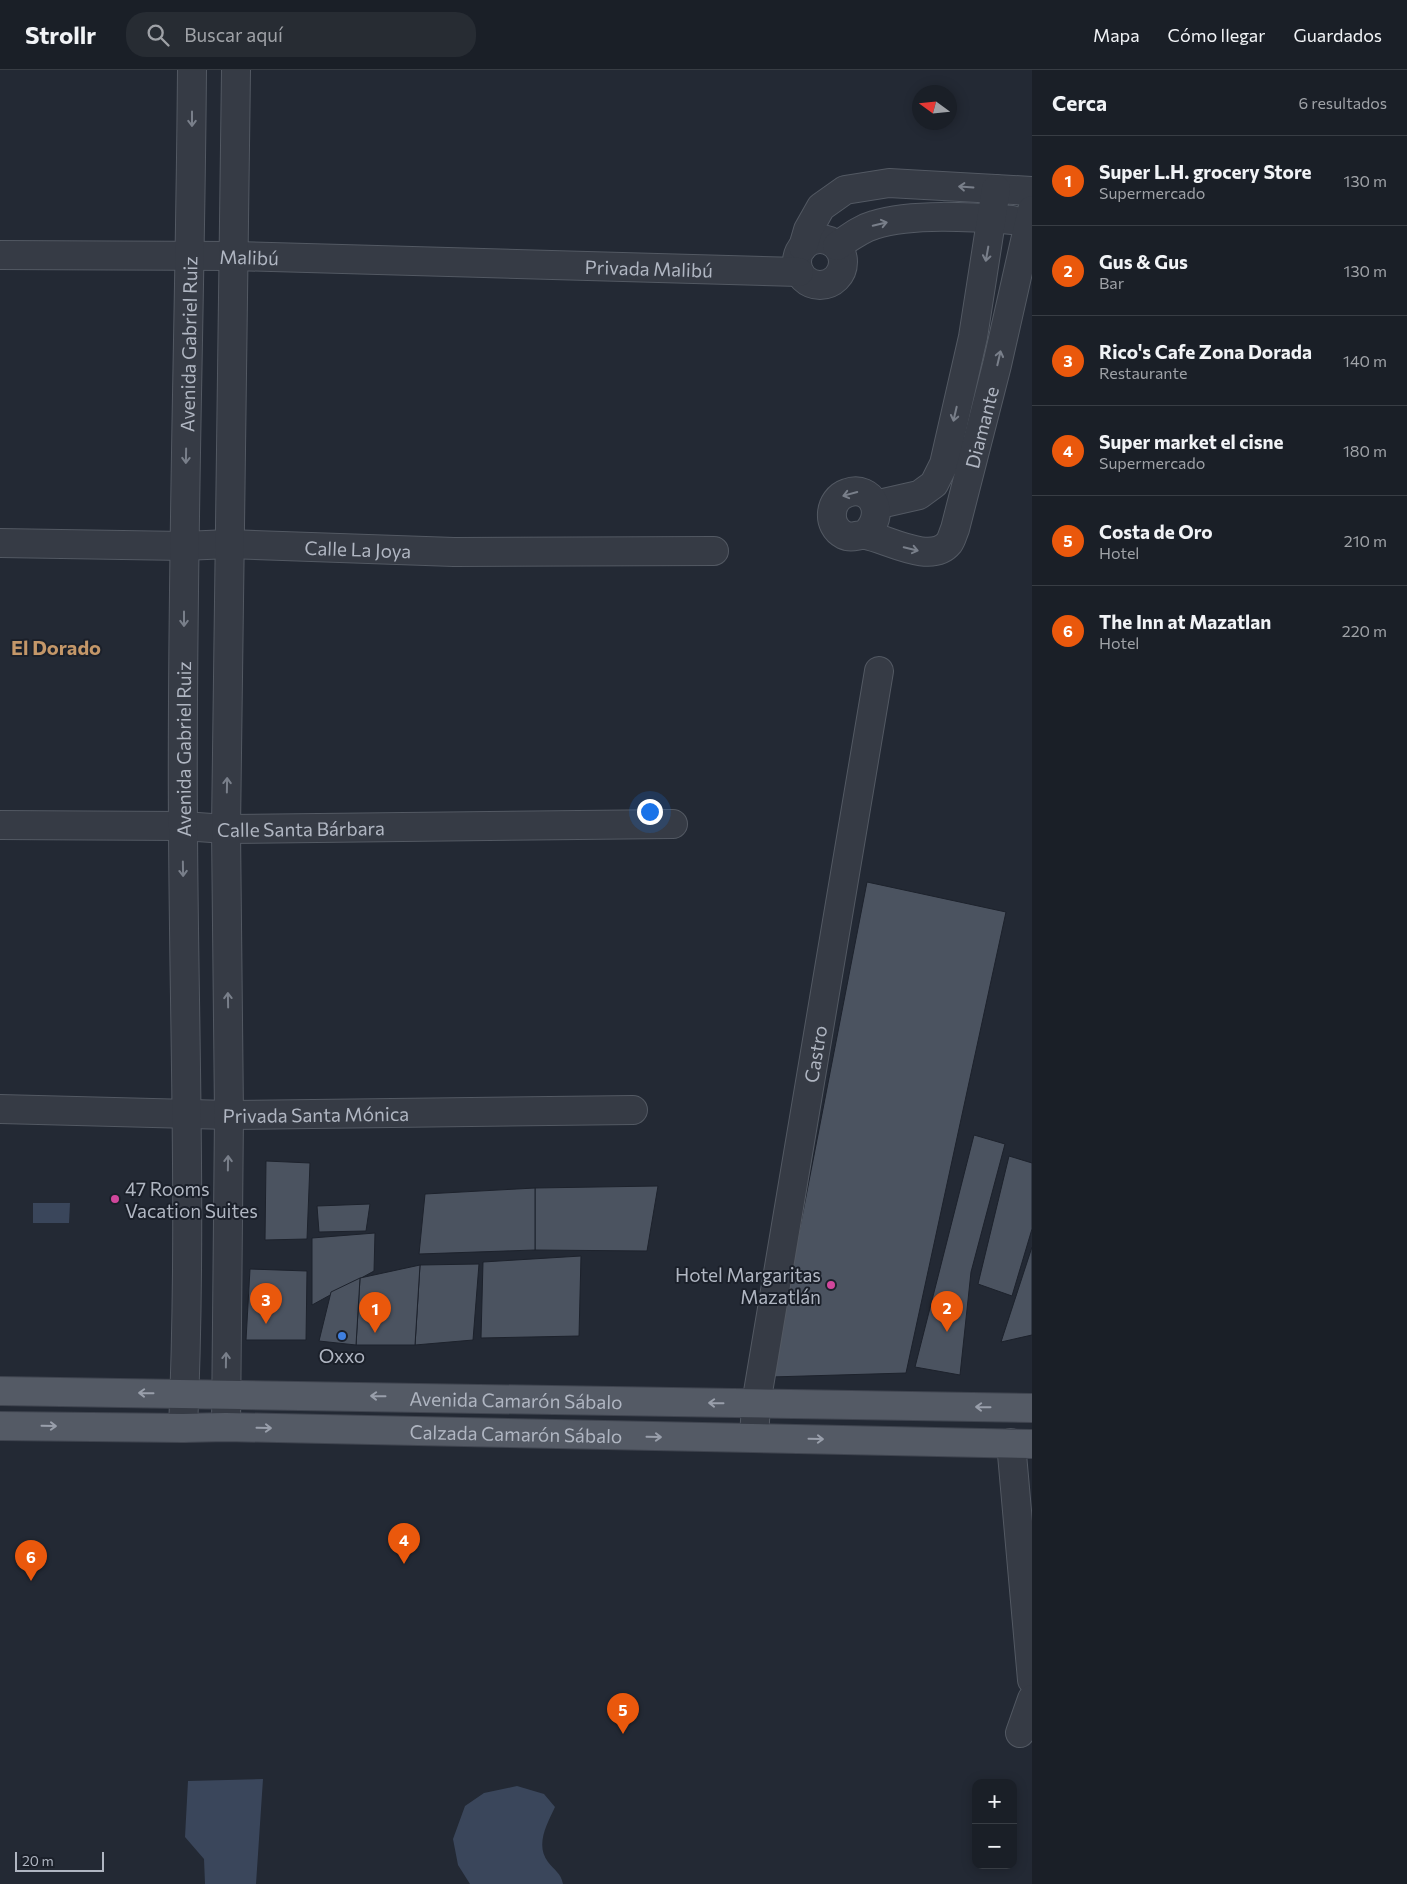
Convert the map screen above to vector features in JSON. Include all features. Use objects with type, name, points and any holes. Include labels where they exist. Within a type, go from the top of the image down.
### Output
[{"type":"main road","name":"Avenida Camarón Sábalo","points":[[0,1391],[1032,1408]]},
{"type":"main road","name":"Calzada Camarón Sábalo","points":[[0,1426],[183,1428],[226,1426],[1021,1443]]},
{"type":"street","name":"Avenida Gabriel Ruiz","points":[[183,1428],[188,1113],[183,826],[184,546],[191,256],[192,70]]},
{"type":"street","points":[[226,1426],[229,1115],[226,829],[236,70]]},
{"type":"street","points":[[801,259],[814,240],[826,240],[837,246],[843,257],[842,271],[834,281],[821,286],[808,282],[801,259],[808,230],[821,207],[845,190],[889,183],[1032,191]]},
{"type":"street","name":"Diamante","points":[[875,505],[919,495],[934,484],[944,464],[973,337],[993,219],[996,189]]},
{"type":"street","name":"Diamante","points":[[837,246],[856,233],[874,225],[894,221],[946,217],[1032,218],[955,529],[948,544],[936,550],[917,551],[864,535]]},
{"type":"street","name":"Malibú","points":[[0,255],[234,256],[498,263]]},
{"type":"street","name":"Privada Malibú","points":[[498,263],[801,259]]},
{"type":"street","points":[[859,491],[869,496],[875,505],[877,516],[873,527],[864,535],[848,536],[835,528],[831,517],[833,506],[839,497],[848,492],[859,491]]},
{"type":"street","name":"Calle La Joya","points":[[0,543],[184,546],[229,544],[454,552],[714,551]]},
{"type":"street","name":"Castro","points":[[754,1438],[756,1404],[880,671]]},
{"type":"street","name":"Calle Santa Bárbara","points":[[0,825],[183,826],[226,829],[673,824]]},
{"type":"street","name":"Privada Santa Mónica","points":[[0,1109],[229,1115],[633,1110]]},
{"type":"street","points":[[1021,1443],[1032,1680]]},
{"type":"street","points":[[1020,1733],[1032,1700]]},
{"type":"water","points":[[33,1203],[70,1203],[69,1223],[33,1223]]},
{"type":"water","points":[[263,1779],[256,1884],[205,1884],[204,1859],[185,1837],[188,1781]]},
{"type":"water","points":[[517,1786],[544,1794],[555,1807],[544,1835],[542,1849],[548,1862],[559,1874],[563,1884],[470,1884],[458,1865],[453,1839],[465,1806],[484,1793]]},
{"type":"building","points":[[867,882],[1006,912],[906,1373],[771,1377]]},
{"type":"building","points":[[974,1135],[1005,1144],[971,1272],[960,1375],[915,1367]]},
{"type":"building","points":[[1009,1156],[1032,1163],[1032,1229],[1012,1296],[978,1284]]},
{"type":"building","points":[[266,1161],[310,1163],[307,1239],[265,1240]]},
{"type":"building","points":[[658,1186],[647,1251],[535,1250],[535,1188]]},
{"type":"building","points":[[535,1188],[535,1250],[419,1254],[425,1194]]},
{"type":"building","points":[[370,1204],[366,1231],[319,1232],[317,1206]]},
{"type":"building","points":[[375,1233],[374,1271],[312,1305],[312,1238]]},
{"type":"building","points":[[1032,1247],[1032,1335],[1001,1342]]},
{"type":"building","points":[[581,1256],[579,1336],[481,1338],[483,1262]]},
{"type":"building","points":[[479,1264],[473,1340],[415,1345],[420,1265]]},
{"type":"building","points":[[420,1265],[415,1345],[356,1345],[360,1278]]},
{"type":"building","points":[[250,1269],[307,1271],[306,1340],[246,1340]]},
{"type":"building","points":[[360,1278],[356,1345],[319,1341],[331,1292]]},
{"type":"place","name":"47 Rooms Vacation Suites","points":[[115,1199]]},
{"type":"place","name":"Hotel Margaritas Mazatlán","points":[[831,1285]]},
{"type":"place","name":"Rico's Cafe Zona Dorada","points":[[266,1324]]},
{"type":"place","name":"Gus & Gus","points":[[947,1332]]},
{"type":"place","name":"Super L.H. grocery Store","points":[[375,1333]]},
{"type":"place","name":"Oxxo","points":[[342,1336]]},
{"type":"place","name":"Super market el cisne","points":[[404,1564]]},
{"type":"place","name":"The Inn at Mazatlan","points":[[31,1581]]},
{"type":"place","name":"Costa de Oro","points":[[623,1734]]},
{"type":"district","name":"El Dorado","points":[[56,647]]}]
